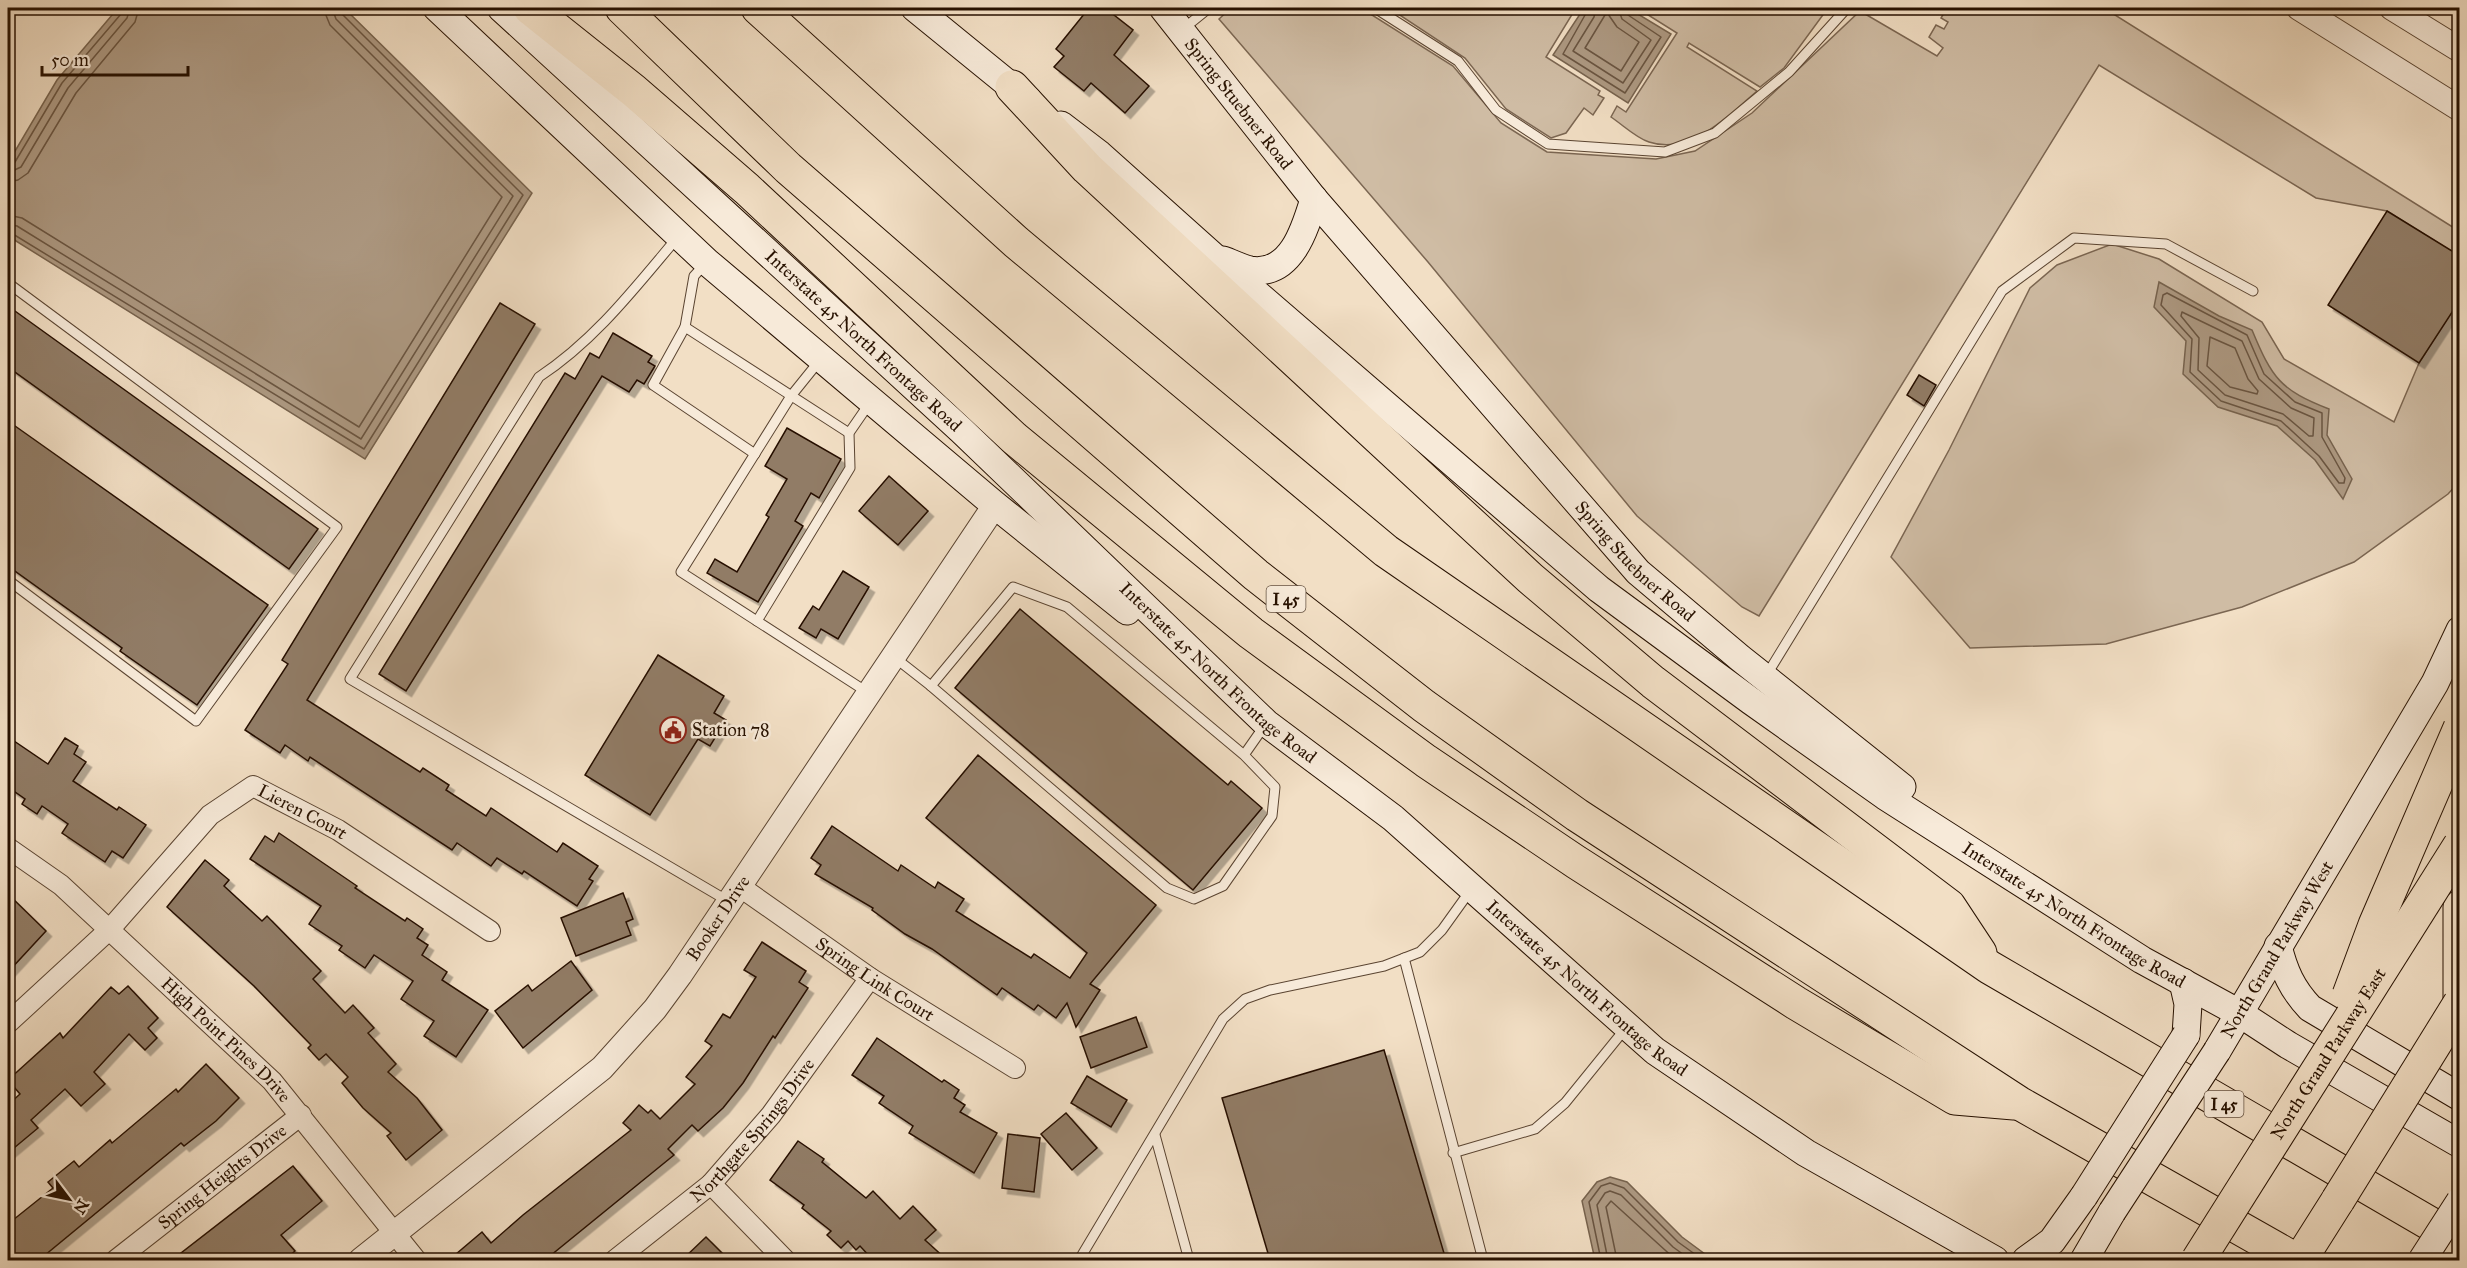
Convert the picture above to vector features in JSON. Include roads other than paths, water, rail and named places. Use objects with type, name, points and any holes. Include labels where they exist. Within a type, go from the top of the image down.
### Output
[{"type":"highway","points":[[530,8],[634,92],[747,189],[1014,438],[1261,640],[1454,780],[1576,862],[1796,1003],[1955,1098],[2019,1103]]},
{"type":"highway","name":"I 45","points":[[622,8],[788,168],[1256,575],[1424,706],[1576,815],[2019,1103],[2298,1260]]},
{"type":"highway","name":"I 45","points":[[758,8],[1016,242],[1386,551],[1989,967],[2460,1241]]},
{"type":"highway","points":[[1012,87],[1087,168],[1530,578],[1653,682],[1949,906],[1989,967]]},
{"type":"highway","points":[[2324,1060],[2375,926],[2460,728]]},
{"type":"highway","name":"North Grand Parkway East","points":[[2198,1260],[2460,845]]},
{"type":"highway","points":[[2298,1260],[2338,1200],[2460,1003],[2460,907]]},
{"type":"highway","points":[[2338,1200],[2460,1041]]},
{"type":"main road","points":[[437,8],[706,262],[995,505],[1266,723]]},
{"type":"main road","name":"Interstate 45 North Frontage Road","points":[[501,8],[961,430],[1266,723],[1393,818],[1626,1027],[1655,1051],[1806,1153],[1995,1260]]},
{"type":"main road","points":[[915,8],[1099,154],[1213,256],[1599,589],[1758,689]]},
{"type":"main road","name":"Spring Stuebner Road","points":[[1163,8],[1314,199],[1638,572],[1758,689],[1894,780],[2004,874]]},
{"type":"main road","points":[[1213,256],[1249,270],[1275,267],[1292,251],[1306,225],[1314,199]]},
{"type":"main road","name":"North Grand Parkway West","points":[[2084,1260],[2112,1212],[2217,1051],[2435,683],[2460,630]]},
{"type":"main road","name":"Interstate 45 North Frontage Road","points":[[2004,874],[2142,960],[2239,1013],[2288,1045],[2460,1144]]},
{"type":"main road","points":[[2278,946],[2284,969],[2295,993],[2310,1008],[2460,1097]]},
{"type":"main road","points":[[2026,1260],[2052,1241],[2084,1196],[2186,1035],[2188,1004],[2183,982]]},
{"type":"main road","points":[[2422,1260],[2460,1201]]},
{"type":"main road","points":[[2452,1260],[2460,1249]]},
{"type":"street","points":[[2299,8],[2460,109]]},
{"type":"street","points":[[2392,8],[2460,50]]},
{"type":"street","name":"Booker Drive","points":[[361,1260],[602,1068],[655,1009],[995,505]]},
{"type":"street","name":"Lieren Court","points":[[110,929],[210,815],[253,786],[338,830],[490,931]]},
{"type":"street","name":"High Point Pines Drive","points":[[8,848],[61,885],[272,1081],[416,1260]]},
{"type":"street","name":"Spring Link Court","points":[[733,894],[1015,1068]]},
{"type":"street","points":[[8,1023],[110,929]]},
{"type":"street","name":"Northgate Springs Drive","points":[[615,1260],[711,1185],[771,1115],[870,978]]},
{"type":"street","name":"Spring Heights Drive","points":[[116,1260],[301,1115]]},
{"type":"street","points":[[711,1185],[785,1260]]},
{"type":"lane","points":[[1181,30],[1209,8]]},
{"type":"lane","points":[[1375,8],[1458,61],[1496,110],[1548,144],[1665,152],[1715,133],[1789,72],[1847,8]]},
{"type":"lane","points":[[678,236],[604,324],[567,359],[539,377],[351,679],[733,894]]},
{"type":"lane","points":[[1758,689],[2002,291],[2074,238],[2166,244],[2253,291]]},
{"type":"lane","points":[[706,262],[694,276],[685,327],[653,385],[755,454]]},
{"type":"lane","points":[[8,283],[337,527],[196,721],[8,580]]},
{"type":"lane","points":[[685,327],[849,434]]},
{"type":"lane","points":[[820,359],[791,396],[681,572],[869,693]]},
{"type":"lane","points":[[757,621],[850,468],[849,434],[871,402]]},
{"type":"lane","points":[[894,657],[1167,888],[1194,899],[1223,885],[1272,816],[1275,787],[1244,755],[1067,607],[1013,587],[931,686]]},
{"type":"lane","points":[[1244,755],[1266,723]]},
{"type":"lane","points":[[1079,1260],[1223,1019],[1245,999],[1270,990],[1384,966],[1420,952],[1442,930],[1472,889]]},
{"type":"lane","points":[[1404,958],[1453,1153],[1483,1260]]},
{"type":"lane","points":[[1453,1153],[1535,1129],[1565,1103],[1626,1027]]},
{"type":"lane","points":[[1155,1134],[1189,1260]]},
{"type":"water","points":[[118,8],[344,8],[532,193],[365,459],[8,236],[8,163],[57,80]]},
{"type":"water","points":[[1584,8],[1628,8],[1671,34],[1628,103],[1553,55]]},
{"type":"water","points":[[2159,282],[2219,316],[2252,330],[2272,371],[2280,380],[2299,395],[2329,409],[2327,435],[2352,479],[2343,499],[2315,460],[2277,426],[2218,407],[2183,374],[2186,341],[2154,307]]},
{"type":"water","points":[[1610,1177],[1627,1182],[1682,1237],[1713,1260],[1595,1260],[1582,1201],[1597,1182]]},
{"type":"place","name":"Station 78","points":[[673,730]]}]
